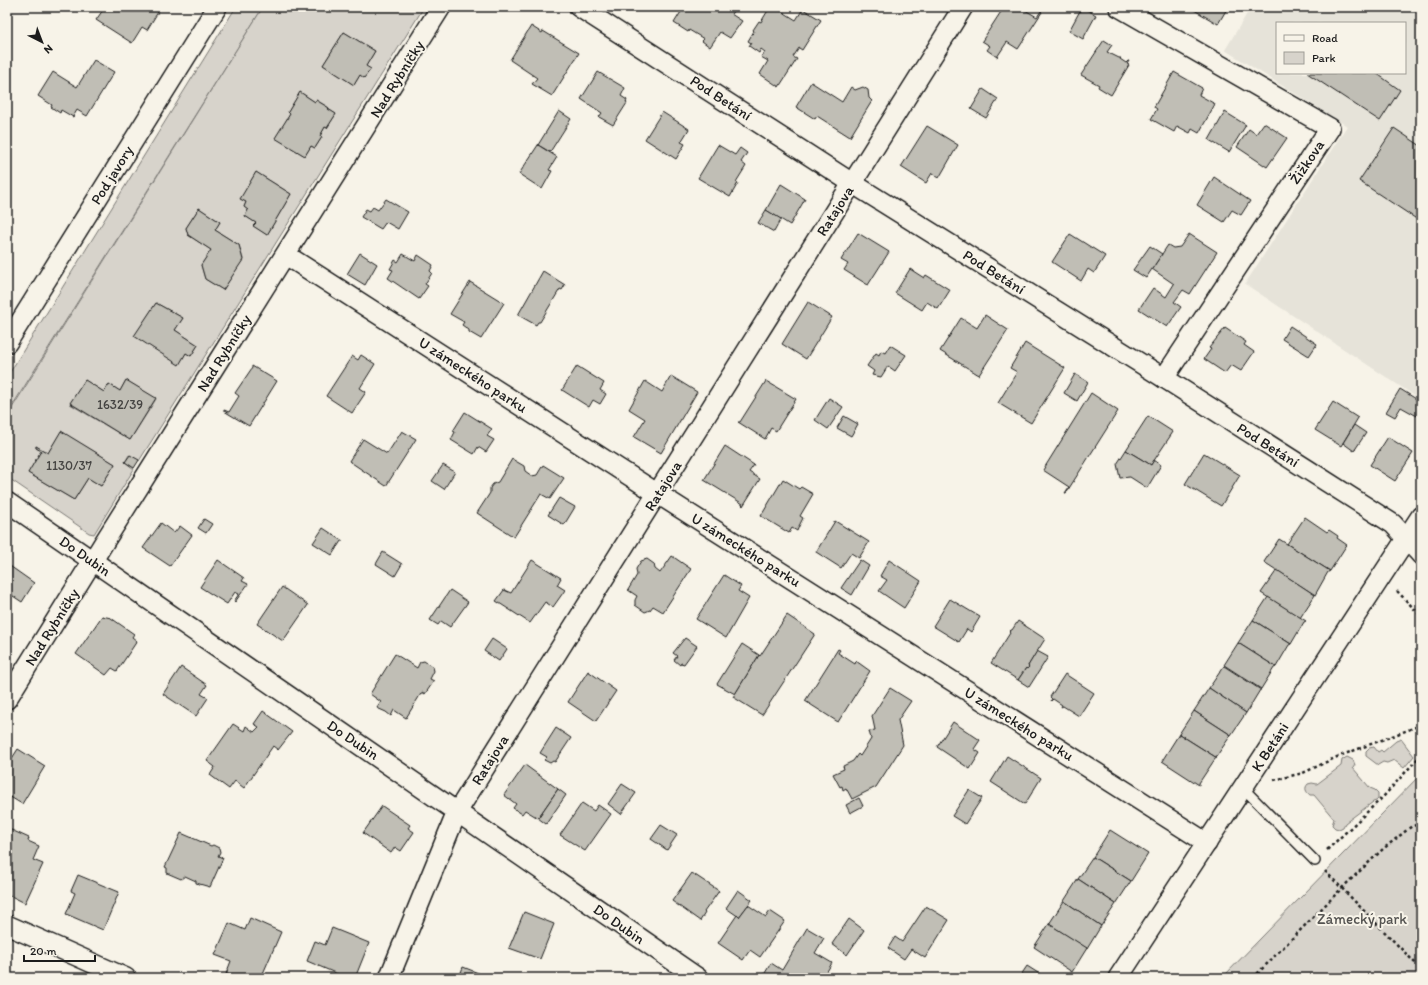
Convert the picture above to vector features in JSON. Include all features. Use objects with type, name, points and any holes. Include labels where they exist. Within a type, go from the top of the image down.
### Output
[{"type":"street","name":"Pod javory","points":[[7,343],[217,7]]},
{"type":"street","name":"Nad Rybníčky","points":[[7,699],[441,7]]},
{"type":"street","name":"Pod Betání","points":[[579,7],[852,184],[1164,378],[1393,524],[1421,555]]},
{"type":"street","name":"Ratajova","points":[[389,978],[457,812],[963,7]]},
{"type":"street","name":"Žižkova","points":[[1119,7],[1330,128],[1164,378]]},
{"type":"street","name":"U zámeckého parku","points":[[286,255],[658,494],[1207,843]]},
{"type":"street","name":"Do Dubin","points":[[7,502],[698,978]]},
{"type":"street","name":"K Betáni","points":[[1118,978],[1407,540],[1421,516]]},
{"type":"street","points":[[7,925],[126,978]]},
{"type":"lane","points":[[1243,788],[1315,861]]},
{"type":"path","points":[[1382,576],[1421,616]]},
{"type":"path","points":[[1243,788],[1303,773],[1337,757],[1421,725]]},
{"type":"path","points":[[1421,755],[1383,797],[1315,861],[1421,968]]},
{"type":"path","points":[[1253,978],[1383,849],[1412,826],[1421,824]]},
{"type":"shaded area","points":[[1251,7],[1421,7],[1421,400],[1245,284],[1347,126],[1225,50]]},
{"type":"green space","points":[[236,7],[263,7],[7,414],[7,377]]},
{"type":"green space","points":[[263,7],[424,7],[139,461],[129,455],[125,462],[134,469],[94,534],[89,533],[7,477],[7,416]],"holes":[[[344,32],[375,51],[366,66],[364,78],[360,75],[354,85],[323,65]],[[300,92],[315,102],[316,100],[328,107],[328,109],[336,114],[327,128],[325,127],[320,136],[322,137],[315,148],[311,146],[305,156],[276,138],[290,114],[288,112]],[[256,172],[291,194],[267,235],[254,226],[256,223],[245,216],[248,210],[244,207],[246,202],[241,199]],[[199,208],[220,222],[215,230],[239,245],[243,259],[223,290],[205,279],[201,265],[211,250],[188,235],[186,228]],[[156,303],[183,318],[175,330],[198,345],[191,356],[186,353],[179,364],[135,336]],[[85,380],[104,392],[109,384],[120,391],[126,380],[156,399],[130,440],[70,404]],[[61,432],[115,464],[101,486],[88,478],[74,500],[28,473],[41,451],[36,448],[36,446],[48,453]]]},
{"type":"green space","points":[[1401,739],[1414,756],[1404,768],[1394,760],[1387,763],[1383,762],[1378,765],[1366,756],[1366,751],[1369,748],[1374,747],[1378,752],[1381,750],[1383,752],[1396,741]]},
{"type":"green space","points":[[1347,757],[1353,760],[1355,765],[1353,768],[1370,788],[1378,793],[1378,799],[1339,829],[1332,825],[1334,819],[1314,795],[1307,793],[1306,788],[1308,784],[1317,784],[1341,766],[1342,760]]},
{"type":"green space","name":"Zámecký park","points":[[1421,774],[1421,978],[1222,978]]},
{"type":"building","points":[[105,7],[161,7],[147,30],[142,27],[132,43],[96,20]]},
{"type":"building","points":[[684,7],[721,7],[724,9],[725,7],[731,7],[735,9],[731,14],[742,21],[730,38],[720,32],[710,47],[702,41],[704,39],[689,30],[688,32],[674,23]]},
{"type":"building","points":[[770,7],[775,7],[796,20],[803,9],[821,20],[802,50],[799,48],[793,57],[797,59],[779,87],[760,74],[768,61],[761,57],[765,52],[761,49],[759,53],[749,46],[751,43],[748,41],[754,31],[753,30],[759,21],[761,22]]},
{"type":"building","points":[[1004,7],[1020,7],[1037,17],[1041,11],[1042,12],[1018,49],[1007,42],[997,57],[987,50],[990,46],[982,41]]},
{"type":"building","points":[[1082,7],[1096,15],[1083,39],[1069,31]]},
{"type":"building","points":[[1189,7],[1228,7],[1218,24]]},
{"type":"building","points":[[531,26],[542,33],[543,31],[579,53],[552,96],[532,84],[537,78],[510,60]]},
{"type":"building","points":[[344,32],[375,51],[366,66],[371,69],[364,78],[360,75],[354,85],[323,65]]},
{"type":"building","points":[[1104,40],[1112,45],[1107,52],[1121,58],[1120,59],[1126,63],[1129,61],[1127,64],[1129,65],[1111,95],[1098,87],[1099,85],[1081,75]]},
{"type":"building","points":[[94,60],[114,72],[87,116],[77,110],[73,117],[61,110],[60,113],[51,107],[52,105],[38,96],[53,72],[77,87]]},
{"type":"building","points":[[598,72],[625,88],[621,96],[627,100],[627,103],[613,125],[599,117],[602,113],[581,99]]},
{"type":"building","points":[[1174,72],[1202,88],[1199,95],[1215,104],[1199,133],[1192,129],[1190,133],[1177,126],[1174,132],[1151,119],[1157,109],[1154,107]]},
{"type":"building","points":[[1309,74],[1377,74],[1400,90],[1380,121]]},
{"type":"building","points":[[811,82],[842,102],[851,87],[855,90],[863,87],[868,90],[869,98],[872,101],[850,137],[817,116],[815,119],[796,107]]},
{"type":"building","points":[[983,89],[998,99],[986,118],[971,109]]},
{"type":"building","points":[[300,92],[315,102],[316,100],[336,114],[327,128],[325,127],[320,136],[322,137],[315,148],[311,146],[305,156],[275,138],[290,114],[288,112]]},
{"type":"building","points":[[559,111],[571,119],[550,152],[538,145]]},
{"type":"building","points":[[662,112],[689,129],[681,142],[685,144],[676,159],[645,139]]},
{"type":"building","points":[[1225,112],[1246,125],[1229,152],[1209,140]]},
{"type":"building","points":[[1264,123],[1287,138],[1267,167],[1237,147],[1249,129],[1256,134]]},
{"type":"building","points":[[927,126],[958,145],[939,178],[932,173],[926,183],[901,167]]},
{"type":"building","points":[[1394,128],[1421,146],[1421,222],[1359,181]]},
{"type":"building","points":[[538,145],[557,157],[549,170],[552,171],[542,189],[519,174]]},
{"type":"building","points":[[718,145],[735,155],[740,148],[747,153],[741,162],[746,166],[736,182],[738,183],[730,197],[698,178]]},
{"type":"building","points":[[256,172],[291,194],[267,235],[253,226],[256,223],[245,216],[248,210],[244,207],[246,202],[240,199]]},
{"type":"building","points":[[1214,177],[1250,201],[1241,215],[1232,210],[1224,222],[1197,205]]},
{"type":"building","points":[[781,184],[805,199],[790,225],[766,210]]},
{"type":"building","points":[[386,199],[408,212],[398,229],[386,222],[381,229],[361,217],[366,209],[370,211],[373,207],[378,210]]},
{"type":"building","points":[[199,208],[220,222],[215,230],[239,245],[243,260],[223,290],[205,279],[201,265],[211,250],[188,235],[186,228]]},
{"type":"building","points":[[766,210],[781,219],[774,232],[758,223]]},
{"type":"building","points":[[858,233],[889,252],[868,285],[844,270],[848,264],[841,260]]},
{"type":"building","points":[[1070,234],[1105,256],[1094,273],[1088,269],[1081,281],[1052,262]]},
{"type":"building","points":[[1189,234],[1217,252],[1190,294],[1183,290],[1174,302],[1181,307],[1167,327],[1139,309],[1153,288],[1166,297],[1174,284],[1152,269],[1168,245],[1173,248],[1180,247]]},
{"type":"building","points":[[1150,246],[1162,254],[1146,278],[1133,270]]},
{"type":"building","points":[[360,253],[377,264],[365,285],[347,274]]},
{"type":"building","points":[[403,254],[415,261],[418,255],[433,265],[430,271],[432,273],[425,284],[428,286],[419,299],[388,278],[393,270],[390,269],[395,260],[398,262]]},
{"type":"building","points":[[910,269],[924,278],[926,275],[950,290],[938,309],[927,302],[922,310],[895,293]]},
{"type":"building","points":[[543,271],[565,285],[562,290],[560,289],[540,322],[536,325],[518,315]]},
{"type":"building","points":[[470,282],[504,303],[481,339],[469,332],[469,330],[462,325],[464,322],[450,314]]},
{"type":"building","points":[[808,302],[832,317],[806,359],[782,344]]},
{"type":"building","points":[[156,303],[183,318],[175,330],[198,345],[191,356],[186,353],[179,365],[134,336]]},
{"type":"building","points":[[985,315],[1008,330],[979,375],[940,351],[961,318],[977,328]]},
{"type":"building","points":[[1290,326],[1317,344],[1309,356],[1282,339]]},
{"type":"building","points":[[1225,328],[1246,342],[1244,345],[1254,352],[1241,371],[1231,365],[1225,373],[1204,359],[1211,349],[1209,348]]},
{"type":"building","points":[[1025,343],[1065,368],[1031,423],[998,403],[1017,372],[1010,368]]},
{"type":"building","points":[[890,345],[906,355],[895,371],[888,366],[881,377],[872,375],[874,371],[867,366],[876,353],[879,355],[881,351],[885,353]]},
{"type":"building","points":[[361,355],[375,364],[360,388],[366,392],[352,413],[326,396],[352,356],[358,360]]},
{"type":"building","points":[[252,366],[277,381],[249,426],[224,410],[229,412],[239,396],[235,393]]},
{"type":"building","points":[[577,366],[604,383],[600,390],[606,394],[600,404],[593,400],[589,407],[562,390]]},
{"type":"building","points":[[1075,374],[1088,382],[1077,401],[1064,393]]},
{"type":"building","points":[[671,376],[697,392],[661,453],[634,437],[645,419],[629,409],[645,381],[662,392]]},
{"type":"building","points":[[85,380],[104,392],[109,384],[120,391],[126,380],[156,398],[130,440],[70,403]]},
{"type":"building","points":[[766,381],[796,399],[776,431],[771,428],[765,439],[738,422],[740,422]]},
{"type":"building","points":[[1400,389],[1421,402],[1421,410],[1417,416],[1401,407],[1395,417],[1386,412]]},
{"type":"building","points":[[1091,393],[1118,411],[1066,493],[1065,493],[1069,487],[1043,470]]},
{"type":"building","points":[[829,398],[843,407],[828,429],[815,420]]},
{"type":"building","points":[[1333,402],[1358,418],[1341,446],[1315,430]]},
{"type":"building","points":[[465,412],[492,429],[487,436],[494,440],[486,452],[478,447],[474,454],[451,440],[455,432],[453,431]]},
{"type":"building","points":[[844,416],[858,424],[851,436],[837,428]]},
{"type":"building","points":[[1148,416],[1173,432],[1151,465],[1126,450]]},
{"type":"building","points":[[1354,425],[1366,433],[1354,451],[1343,443]]},
{"type":"building","points":[[61,431],[115,464],[101,486],[88,478],[74,500],[28,473],[41,451],[36,448],[36,446],[48,453]]},
{"type":"building","points":[[402,431],[416,439],[386,486],[349,461],[363,439],[387,454]]},
{"type":"building","points":[[1388,437],[1413,453],[1395,481],[1370,465]]},
{"type":"building","points":[[725,446],[754,465],[749,472],[760,479],[743,506],[743,504],[704,480]]},
{"type":"building","points":[[1126,450],[1151,465],[1154,460],[1161,465],[1147,488],[1130,477],[1120,478],[1117,464]]},
{"type":"building","points":[[1204,453],[1240,475],[1221,506],[1185,484]]},
{"type":"building","points":[[130,455],[139,460],[134,468],[125,462]]},
{"type":"building","points":[[512,459],[524,466],[525,471],[532,476],[537,475],[543,465],[564,478],[550,499],[541,494],[514,537],[477,513],[490,493],[490,488],[493,484],[498,482]]},
{"type":"building","points":[[443,465],[455,472],[444,489],[432,481]]},
{"type":"building","points":[[783,479],[799,489],[801,487],[813,494],[800,516],[803,518],[797,531],[792,528],[789,533],[761,516]]},
{"type":"building","points":[[559,498],[575,507],[564,525],[548,515]]},
{"type":"building","points":[[1305,517],[1327,532],[1329,530],[1338,536],[1337,538],[1347,545],[1330,571],[1287,544]]},
{"type":"building","points":[[204,519],[212,524],[206,533],[198,528]]},
{"type":"building","points":[[835,521],[869,542],[859,558],[851,553],[841,568],[816,552]]},
{"type":"building","points":[[161,523],[174,533],[180,526],[192,535],[170,566],[143,548]]},
{"type":"building","points":[[323,528],[343,541],[341,541],[332,555],[313,543]]},
{"type":"building","points":[[1279,539],[1330,571],[1315,595],[1264,562]]},
{"type":"building","points":[[383,552],[402,564],[395,576],[376,564]]},
{"type":"building","points":[[672,556],[691,569],[663,612],[653,606],[650,610],[645,612],[635,605],[637,596],[628,590],[637,575],[636,569],[641,561],[647,559],[654,564],[655,569],[660,573]]},
{"type":"building","points":[[218,560],[244,578],[242,581],[248,584],[235,602],[234,601],[239,594],[235,592],[227,604],[200,587]]},
{"type":"building","points":[[532,560],[561,578],[557,585],[565,590],[553,607],[545,602],[530,623],[496,601],[504,590],[511,593]]},
{"type":"building","points":[[860,560],[869,566],[852,595],[841,588]]},
{"type":"building","points":[[889,560],[921,581],[904,608],[879,591],[887,580],[880,576]]},
{"type":"building","points":[[7,564],[34,583],[22,602],[7,592]]},
{"type":"building","points":[[1277,570],[1315,595],[1300,618],[1261,593]]},
{"type":"building","points":[[724,575],[741,586],[738,591],[749,598],[726,638],[696,619]]},
{"type":"building","points":[[282,587],[308,605],[283,641],[257,624]]},
{"type":"building","points":[[450,590],[468,602],[450,627],[441,621],[438,625],[430,620]]},
{"type":"building","points":[[1268,597],[1306,621],[1291,644],[1253,620]]},
{"type":"building","points":[[950,599],[980,617],[971,632],[967,629],[959,642],[933,626]]},
{"type":"building","points":[[787,615],[815,634],[762,715],[733,697],[759,655],[760,656]]},
{"type":"building","points":[[102,616],[111,618],[134,634],[132,637],[137,641],[117,671],[112,668],[106,675],[76,654]]},
{"type":"building","points":[[1253,620],[1291,644],[1276,667],[1238,643]]},
{"type":"building","points":[[1018,621],[1045,639],[1028,666],[1029,667],[1027,669],[1026,668],[1018,680],[991,663],[1010,633],[1009,632]]},
{"type":"building","points":[[685,638],[697,646],[684,664],[681,663],[680,665],[674,660],[677,656],[673,653]]},
{"type":"building","points":[[492,639],[507,649],[499,661],[484,651]]},
{"type":"building","points":[[1238,643],[1276,667],[1261,689],[1224,665]]},
{"type":"building","points":[[742,644],[759,655],[735,694],[717,684]]},
{"type":"building","points":[[838,649],[840,650],[838,653],[855,664],[856,661],[870,671],[838,722],[805,701]]},
{"type":"building","points":[[1037,651],[1048,657],[1029,687],[1018,680],[1026,668],[1027,669],[1029,667],[1028,666]]},
{"type":"building","points":[[395,654],[417,668],[420,662],[424,661],[433,667],[434,671],[430,679],[434,681],[425,694],[422,692],[406,718],[394,710],[391,716],[377,708],[381,702],[370,694]]},
{"type":"building","points":[[1224,666],[1261,690],[1246,713],[1209,688]]},
{"type":"building","points":[[181,667],[207,685],[201,694],[208,698],[196,716],[163,694]]},
{"type":"building","points":[[588,671],[616,691],[596,721],[568,702]]},
{"type":"building","points":[[1065,674],[1094,693],[1079,716],[1063,706],[1061,707],[1062,705],[1053,699],[1051,701],[1052,699],[1050,697]]},
{"type":"building","points":[[890,688],[911,701],[898,720],[903,745],[876,787],[852,799],[846,788],[843,790],[842,786],[840,787],[833,774],[844,769],[843,766],[853,761],[858,754],[860,756],[871,739],[869,731],[875,730],[872,716]]},
{"type":"building","points":[[1209,688],[1246,713],[1231,735],[1194,711]]},
{"type":"building","points":[[263,711],[292,732],[278,750],[273,746],[244,788],[235,781],[229,789],[210,775],[215,767],[207,761],[233,724],[244,731],[246,726],[254,732],[259,727],[254,724]]},
{"type":"building","points":[[1194,711],[1231,735],[1216,757],[1217,758],[1179,734]]},
{"type":"building","points":[[953,722],[980,740],[974,749],[980,753],[970,769],[937,747]]},
{"type":"building","points":[[556,728],[571,738],[555,762],[553,761],[550,763],[544,760],[547,757],[540,753]]},
{"type":"building","points":[[1179,734],[1217,758],[1199,785],[1162,761]]},
{"type":"building","points":[[18,749],[45,766],[22,804],[7,795],[7,766]]},
{"type":"building","points":[[1007,756],[1041,778],[1025,804],[991,782]]},
{"type":"building","points":[[525,765],[558,789],[538,818],[525,810],[522,814],[513,808],[516,804],[504,795]]},
{"type":"building","points":[[622,784],[636,793],[621,814],[608,804]]},
{"type":"building","points":[[558,789],[566,795],[546,824],[538,818]]},
{"type":"building","points":[[969,790],[982,798],[965,824],[952,816]]},
{"type":"building","points":[[859,798],[863,806],[850,813],[846,805]]},
{"type":"building","points":[[582,803],[594,811],[598,805],[611,814],[585,851],[560,835]]},
{"type":"building","points":[[382,806],[410,825],[408,828],[414,832],[401,851],[395,847],[391,853],[363,833]]},
{"type":"building","points":[[661,825],[677,835],[667,850],[651,839]]},
{"type":"building","points":[[7,828],[29,838],[28,841],[39,846],[33,860],[43,864],[25,903],[7,894]]},
{"type":"building","points":[[1110,830],[1148,854],[1131,881],[1093,857]]},
{"type":"building","points":[[181,833],[219,848],[220,852],[218,856],[223,858],[210,887],[196,883],[196,881],[185,876],[181,879],[167,873],[167,868],[165,867]]},
{"type":"building","points":[[1093,857],[1131,881],[1116,904],[1078,879]]},
{"type":"building","points":[[692,873],[719,891],[704,912],[705,913],[700,921],[672,901]]},
{"type":"building","points":[[78,875],[119,892],[103,930],[66,914],[75,893],[71,891]]},
{"type":"building","points":[[1078,879],[1116,904],[1101,926],[1064,901]]},
{"type":"building","points":[[738,890],[752,900],[739,917],[726,908]]},
{"type":"building","points":[[1064,901],[1101,926],[1087,949],[1049,924]]},
{"type":"building","points":[[748,905],[766,917],[770,911],[785,921],[760,957],[750,950],[743,960],[718,943],[737,915],[739,917]]},
{"type":"building","points":[[926,906],[949,920],[925,958],[911,949],[904,959],[888,948],[895,937],[902,942]]},
{"type":"building","points":[[524,912],[554,924],[540,959],[509,948]]},
{"type":"building","points":[[250,918],[281,932],[261,978],[236,978],[226,974],[231,961],[215,955],[229,923],[245,930]]},
{"type":"building","points":[[849,919],[864,930],[847,955],[832,944]]},
{"type":"building","points":[[1049,924],[1087,948],[1072,972],[1034,947]]},
{"type":"building","points":[[332,928],[369,943],[355,978],[347,978],[307,961],[315,941],[325,945]]},
{"type":"building","points":[[807,928],[824,938],[815,953],[832,963],[823,978],[762,978],[771,963],[782,970]]},
{"type":"building","points":[[1027,966],[1046,978],[1019,978]]},
{"type":"building","points":[[463,967],[491,978],[459,978]]}]
